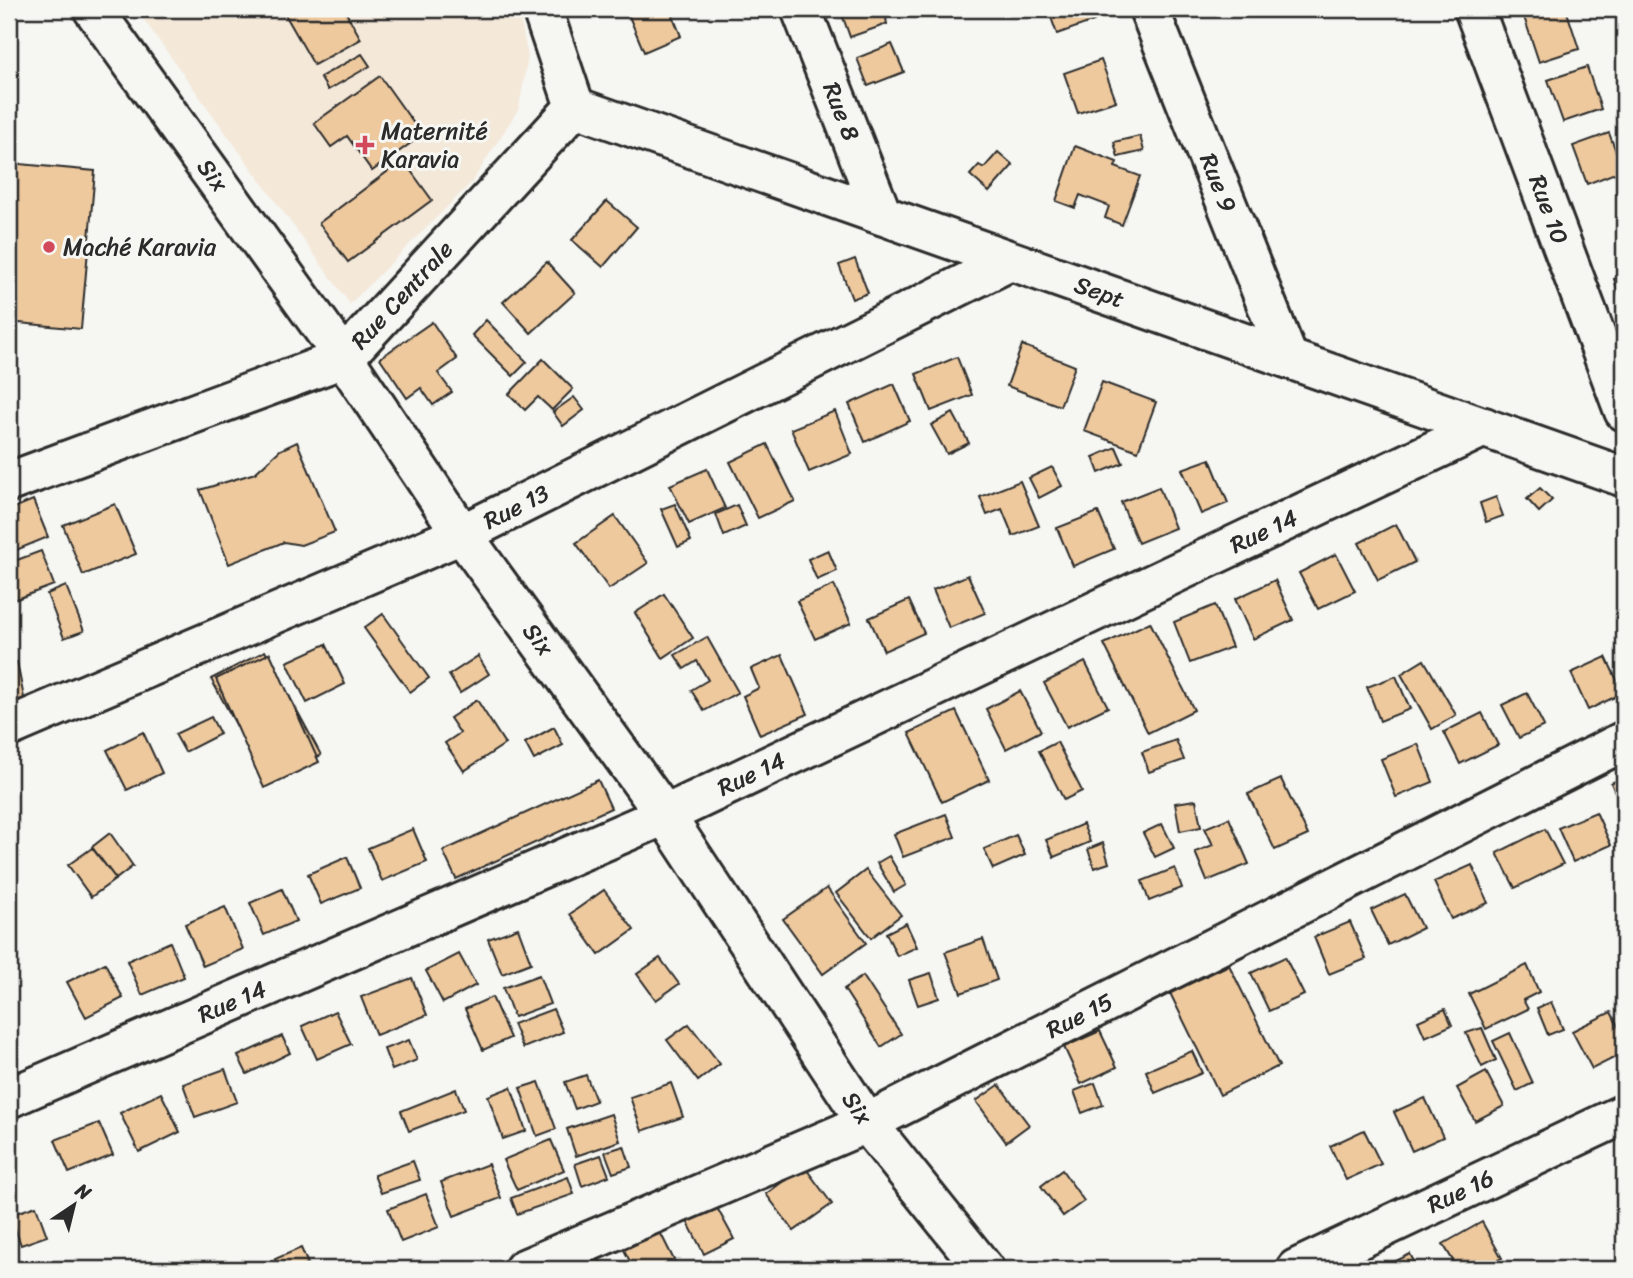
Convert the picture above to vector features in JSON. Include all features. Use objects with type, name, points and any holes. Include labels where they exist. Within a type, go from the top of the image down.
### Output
[{"type":"street","name":"Six","points":[[93,9],[344,358],[462,534],[665,815],[867,1122],[984,1269]]},
{"type":"street","points":[[541,9],[575,107]]},
{"type":"street","name":"Rue 8","points":[[801,9],[882,215]]},
{"type":"street","name":"Rue 9","points":[[1149,9],[1288,358]]},
{"type":"street","name":"Rue 10","points":[[1474,9],[1624,411]]},
{"type":"street","name":"Rue Centrale","points":[[9,482],[344,358],[575,107]]},
{"type":"street","name":"Sept","points":[[575,107],[1624,477]]},
{"type":"street","name":"Rue 13","points":[[9,727],[462,534],[1010,261]]},
{"type":"street","name":"Rue 14","points":[[9,1098],[665,815],[1484,427]]},
{"type":"street","name":"Rue 15","points":[[524,1269],[867,1122],[1624,740]]},
{"type":"street","name":"Rue 16","points":[[1296,1269],[1624,1114]]},
{"type":"shaded area","name":"Maternité Karavia","points":[[136,9],[518,9],[528,57],[519,108],[472,182],[350,304]]},
{"type":"building","points":[[282,9],[344,9],[361,39],[314,65]]},
{"type":"building","points":[[626,9],[670,9],[681,36],[644,52]]},
{"type":"building","points":[[840,9],[894,9],[896,14],[886,18],[887,24],[850,37]]},
{"type":"building","points":[[1048,9],[1090,9],[1094,21],[1057,34]]},
{"type":"building","points":[[1549,9],[1566,9],[1579,49],[1539,62],[1524,17]]},
{"type":"building","points":[[892,44],[904,72],[868,86],[857,58]]},
{"type":"building","points":[[362,54],[370,66],[328,90],[320,77]]},
{"type":"building","points":[[1101,60],[1116,101],[1078,113],[1064,73]]},
{"type":"building","points":[[1587,67],[1601,109],[1563,122],[1548,80]]},
{"type":"building","points":[[380,76],[422,135],[372,171],[347,136],[331,147],[314,123]]},
{"type":"building","points":[[1609,133],[1623,170],[1587,184],[1573,146]]},
{"type":"building","points":[[1140,136],[1144,151],[1118,157],[1114,142]]},
{"type":"building","points":[[1075,146],[1117,162],[1115,167],[1140,176],[1122,225],[1105,218],[1109,206],[1080,195],[1075,208],[1056,201]]},
{"type":"building","points":[[998,152],[1013,165],[989,192],[970,175],[979,165],[984,168]]},
{"type":"building","points":[[403,160],[432,200],[348,262],[319,223]]},
{"type":"building","name":"Maché Karavia","points":[[9,163],[95,171],[81,329],[9,322]]},
{"type":"building","points":[[607,201],[637,227],[603,267],[572,240]]},
{"type":"building","points":[[855,259],[868,293],[852,299],[839,265]]},
{"type":"building","points":[[547,262],[575,293],[531,333],[503,302]]},
{"type":"building","points":[[1624,276],[1624,310],[1614,279]]},
{"type":"building","points":[[486,320],[527,362],[513,376],[472,335]]},
{"type":"building","points":[[432,322],[457,359],[438,373],[452,392],[433,405],[421,388],[407,398],[380,358]]},
{"type":"building","points":[[1022,345],[1075,366],[1060,406],[1007,386]]},
{"type":"building","points":[[957,357],[972,395],[931,411],[916,374]]},
{"type":"building","points":[[543,359],[573,389],[552,410],[538,397],[525,410],[509,394]]},
{"type":"building","points":[[1102,382],[1156,402],[1138,451],[1084,431]]},
{"type":"building","points":[[894,384],[910,421],[865,442],[849,404]]},
{"type":"building","points":[[574,397],[584,410],[563,426],[553,412]]},
{"type":"building","points":[[835,411],[852,454],[809,472],[791,429]]},
{"type":"building","points":[[953,413],[969,443],[947,454],[931,425]]},
{"type":"building","points":[[297,442],[335,532],[301,545],[284,542],[229,564],[200,490],[255,473],[280,450]]},
{"type":"building","points":[[767,444],[795,501],[758,518],[730,462]]},
{"type":"building","points":[[1116,447],[1123,463],[1099,473],[1093,457]]},
{"type":"building","points":[[1210,459],[1228,503],[1201,514],[1182,469]]},
{"type":"building","points":[[1052,467],[1062,486],[1039,498],[1029,478]]},
{"type":"building","points":[[707,469],[725,508],[689,524],[670,485]]},
{"type":"building","points":[[1020,481],[1039,526],[1013,536],[1002,509],[987,515],[980,497]]},
{"type":"building","points":[[1159,487],[1175,528],[1138,543],[1121,502]]},
{"type":"building","points":[[1540,488],[1552,500],[1539,512],[1527,499]]},
{"type":"building","points":[[1496,497],[1503,516],[1486,522],[1480,503]]},
{"type":"building","points":[[33,500],[48,537],[9,553],[9,510]]},
{"type":"building","points":[[115,504],[136,554],[83,575],[63,525]]},
{"type":"building","points":[[675,504],[691,541],[678,547],[661,509]]},
{"type":"building","points":[[737,505],[746,526],[724,536],[716,514]]},
{"type":"building","points":[[1098,512],[1114,549],[1073,566],[1057,528]]},
{"type":"building","points":[[615,516],[648,563],[609,589],[576,543]]},
{"type":"building","points":[[1396,524],[1415,562],[1378,580],[1359,543]]},
{"type":"building","points":[[828,550],[837,571],[817,580],[808,559]]},
{"type":"building","points":[[41,551],[54,585],[9,602],[9,563]]},
{"type":"building","points":[[1336,554],[1355,591],[1318,609],[1299,573]]},
{"type":"building","points":[[968,575],[985,613],[949,628],[933,590]]},
{"type":"building","points":[[1275,580],[1293,620],[1253,639],[1235,599]]},
{"type":"building","points":[[834,585],[851,623],[815,639],[797,601]]},
{"type":"building","points":[[66,586],[84,631],[64,638],[47,594]]},
{"type":"building","points":[[664,594],[693,638],[663,658],[635,613]]},
{"type":"building","points":[[909,600],[924,633],[884,651],[869,618]]},
{"type":"building","points":[[1215,605],[1232,647],[1190,663],[1174,622]]},
{"type":"building","points":[[383,614],[429,678],[410,692],[364,628]]},
{"type":"building","points":[[1150,622],[1194,710],[1148,733],[1104,644]]},
{"type":"building","points":[[707,637],[738,692],[704,711],[691,690],[708,680],[697,661],[684,669],[675,655]]},
{"type":"building","points":[[326,644],[345,684],[307,703],[287,662]]},
{"type":"building","points":[[265,651],[321,755],[268,783],[211,679]]},
{"type":"building","points":[[270,653],[319,762],[264,788],[216,679]]},
{"type":"building","points":[[782,655],[808,714],[760,735],[743,696],[759,688],[751,669]]},
{"type":"building","points":[[478,656],[489,674],[460,693],[449,675]]},
{"type":"building","points":[[1606,657],[1623,693],[1588,710],[1571,673]]},
{"type":"building","points":[[1424,660],[1456,715],[1432,729],[1401,674]]},
{"type":"building","points":[[9,662],[17,662],[25,703],[9,708]]},
{"type":"building","points":[[1085,662],[1108,707],[1067,727],[1044,683]]},
{"type":"building","points":[[1396,676],[1410,709],[1380,721],[1367,687]]},
{"type":"building","points":[[1020,691],[1041,731],[1006,749],[986,709]]},
{"type":"building","points":[[1527,693],[1544,726],[1519,738],[1502,705]]},
{"type":"building","points":[[477,700],[505,744],[464,771],[445,743],[460,733],[450,718]]},
{"type":"building","points":[[956,711],[989,780],[942,802],[909,733]]},
{"type":"building","points":[[1482,713],[1498,745],[1460,764],[1444,732]]},
{"type":"building","points":[[211,717],[220,734],[185,752],[175,734]]},
{"type":"building","points":[[554,727],[563,745],[534,760],[525,743]]},
{"type":"building","points":[[143,732],[162,773],[127,790],[107,750]]},
{"type":"building","points":[[1176,740],[1184,760],[1149,772],[1142,752]]},
{"type":"building","points":[[1057,742],[1082,791],[1064,800],[1039,751]]},
{"type":"building","points":[[1418,744],[1433,782],[1396,797],[1381,759]]},
{"type":"building","points":[[1624,777],[1624,813],[1611,783]]},
{"type":"building","points":[[1281,779],[1308,835],[1275,850],[1248,794]]},
{"type":"building","points":[[598,780],[611,808],[456,879],[443,851]]},
{"type":"building","points":[[1196,800],[1201,827],[1180,831],[1175,803]]},
{"type":"building","points":[[1596,812],[1611,845],[1573,862],[1558,828]]},
{"type":"building","points":[[946,814],[955,837],[903,857],[894,834]]},
{"type":"building","points":[[1229,818],[1249,864],[1207,881],[1195,852],[1213,845],[1205,828]]},
{"type":"building","points":[[1083,824],[1090,842],[1054,857],[1046,840]]},
{"type":"building","points":[[1162,824],[1174,848],[1155,857],[1143,833]]},
{"type":"building","points":[[413,829],[427,862],[382,881],[368,848]]},
{"type":"building","points":[[1545,829],[1563,864],[1515,888],[1497,853]]},
{"type":"building","points":[[9,830],[15,831],[9,880]]},
{"type":"building","points":[[110,833],[133,866],[116,879],[92,847]]},
{"type":"building","points":[[1016,835],[1025,855],[993,869],[984,849]]},
{"type":"building","points":[[1103,843],[1109,863],[1094,868],[1088,849]]},
{"type":"building","points":[[92,848],[116,879],[91,897],[68,865]]},
{"type":"building","points":[[889,856],[906,885],[894,892],[877,863]]},
{"type":"building","points":[[347,857],[360,888],[321,904],[308,874]]},
{"type":"building","points":[[1472,865],[1488,903],[1451,919],[1434,882]]},
{"type":"building","points":[[1175,868],[1182,888],[1149,901],[1142,881]]},
{"type":"building","points":[[866,870],[901,915],[871,938],[836,893]]},
{"type":"building","points":[[827,888],[866,943],[823,974],[783,919]]},
{"type":"building","points":[[282,889],[296,921],[264,935],[250,903]]},
{"type":"building","points":[[604,890],[634,930],[599,955],[570,914]]},
{"type":"building","points":[[1405,894],[1422,928],[1388,945],[1371,910]]},
{"type":"building","points":[[225,907],[243,949],[203,966],[185,924]]},
{"type":"building","points":[[1350,922],[1366,959],[1329,974],[1314,937]]},
{"type":"building","points":[[906,923],[917,947],[897,956],[886,933]]},
{"type":"building","points":[[518,928],[531,963],[502,974],[488,939]]},
{"type":"building","points":[[983,939],[997,980],[961,993],[945,952]]},
{"type":"building","points":[[170,942],[184,977],[142,995],[127,961]]},
{"type":"building","points":[[459,954],[476,985],[443,1003],[426,971]]},
{"type":"building","points":[[1285,957],[1304,995],[1269,1011],[1251,973]]},
{"type":"building","points":[[660,958],[679,984],[656,1000],[637,974]]},
{"type":"building","points":[[105,963],[123,998],[86,1017],[67,982]]},
{"type":"building","points":[[1229,965],[1279,1066],[1220,1095],[1170,993]]},
{"type":"building","points":[[1527,965],[1539,992],[1523,1000],[1528,1009],[1486,1029],[1469,994]]},
{"type":"building","points":[[931,973],[939,998],[918,1005],[909,980]]},
{"type":"building","points":[[539,975],[550,1004],[514,1017],[503,988]]},
{"type":"building","points":[[863,976],[901,1034],[881,1047],[844,989]]},
{"type":"building","points":[[412,978],[427,1015],[376,1035],[361,997]]},
{"type":"building","points":[[492,997],[510,1038],[483,1050],[465,1009]]},
{"type":"building","points":[[1551,1002],[1563,1029],[1548,1035],[1537,1008]]},
{"type":"building","points":[[553,1009],[563,1032],[523,1048],[513,1024]]},
{"type":"building","points":[[1445,1009],[1452,1025],[1425,1037],[1418,1021]]},
{"type":"building","points":[[335,1011],[351,1044],[317,1059],[302,1026]]},
{"type":"building","points":[[1611,1012],[1624,1038],[1624,1053],[1592,1069],[1572,1031]]},
{"type":"building","points":[[689,1024],[720,1064],[698,1081],[667,1040]]},
{"type":"building","points":[[1482,1028],[1496,1060],[1482,1067],[1466,1033]]},
{"type":"building","points":[[1100,1031],[1117,1067],[1081,1084],[1064,1047]]},
{"type":"building","points":[[1510,1033],[1533,1083],[1517,1091],[1493,1041]]},
{"type":"building","points":[[282,1036],[290,1053],[247,1074],[238,1056]]},
{"type":"building","points":[[409,1040],[417,1060],[392,1070],[384,1049]]},
{"type":"building","points":[[1192,1051],[1202,1073],[1155,1093],[1146,1071]]},
{"type":"building","points":[[225,1069],[237,1102],[195,1117],[183,1084]]},
{"type":"building","points":[[1486,1072],[1504,1106],[1475,1121],[1457,1088]]},
{"type":"building","points":[[586,1075],[596,1101],[575,1109],[565,1082]]},
{"type":"building","points":[[539,1082],[556,1129],[537,1136],[520,1088]]},
{"type":"building","points":[[671,1083],[683,1117],[642,1131],[630,1097]]},
{"type":"building","points":[[1095,1083],[1103,1105],[1082,1113],[1074,1091]]},
{"type":"building","points":[[999,1085],[1029,1125],[1006,1142],[976,1101]]},
{"type":"building","points":[[511,1087],[526,1131],[503,1139],[488,1096]]},
{"type":"building","points":[[456,1089],[464,1110],[409,1131],[401,1111]]},
{"type":"building","points":[[161,1093],[180,1132],[139,1152],[120,1113]]},
{"type":"building","points":[[1425,1098],[1443,1137],[1412,1151],[1394,1112]]},
{"type":"building","points":[[611,1114],[620,1141],[576,1156],[567,1129]]},
{"type":"building","points":[[99,1123],[113,1155],[69,1173],[55,1140]]},
{"type":"building","points":[[1364,1130],[1381,1164],[1346,1180],[1330,1146]]},
{"type":"building","points":[[551,1140],[564,1170],[517,1190],[503,1160]]},
{"type":"building","points":[[624,1146],[631,1167],[613,1173],[605,1152]]},
{"type":"building","points":[[601,1155],[609,1176],[582,1186],[575,1164]]},
{"type":"building","points":[[413,1161],[420,1180],[381,1193],[374,1175]]},
{"type":"building","points":[[488,1164],[501,1198],[454,1216],[441,1182]]},
{"type":"building","points":[[804,1166],[832,1204],[794,1231],[766,1194]]},
{"type":"building","points":[[1062,1170],[1084,1201],[1063,1216],[1041,1186]]},
{"type":"building","points":[[568,1177],[574,1194],[517,1214],[511,1198]]},
{"type":"building","points":[[426,1194],[439,1227],[401,1242],[388,1209]]},
{"type":"building","points":[[715,1204],[734,1239],[704,1254],[686,1219]]},
{"type":"building","points":[[36,1206],[47,1236],[21,1245],[10,1215]]},
{"type":"building","points":[[1482,1222],[1502,1258],[1481,1269],[1458,1269],[1443,1244]]},
{"type":"building","points":[[660,1232],[677,1266],[671,1269],[634,1269],[624,1250]]},
{"type":"building","points":[[301,1248],[308,1264],[297,1269],[279,1269],[275,1259]]},
{"type":"building","points":[[1410,1254],[1418,1269],[1393,1269],[1390,1264]]},
{"type":"building","points":[[598,1257],[604,1269],[573,1269]]},
{"type":"place","name":"Maternité Karavia","points":[[365,145]]},
{"type":"place","name":"Maché Karavia","points":[[49,247]]}]
